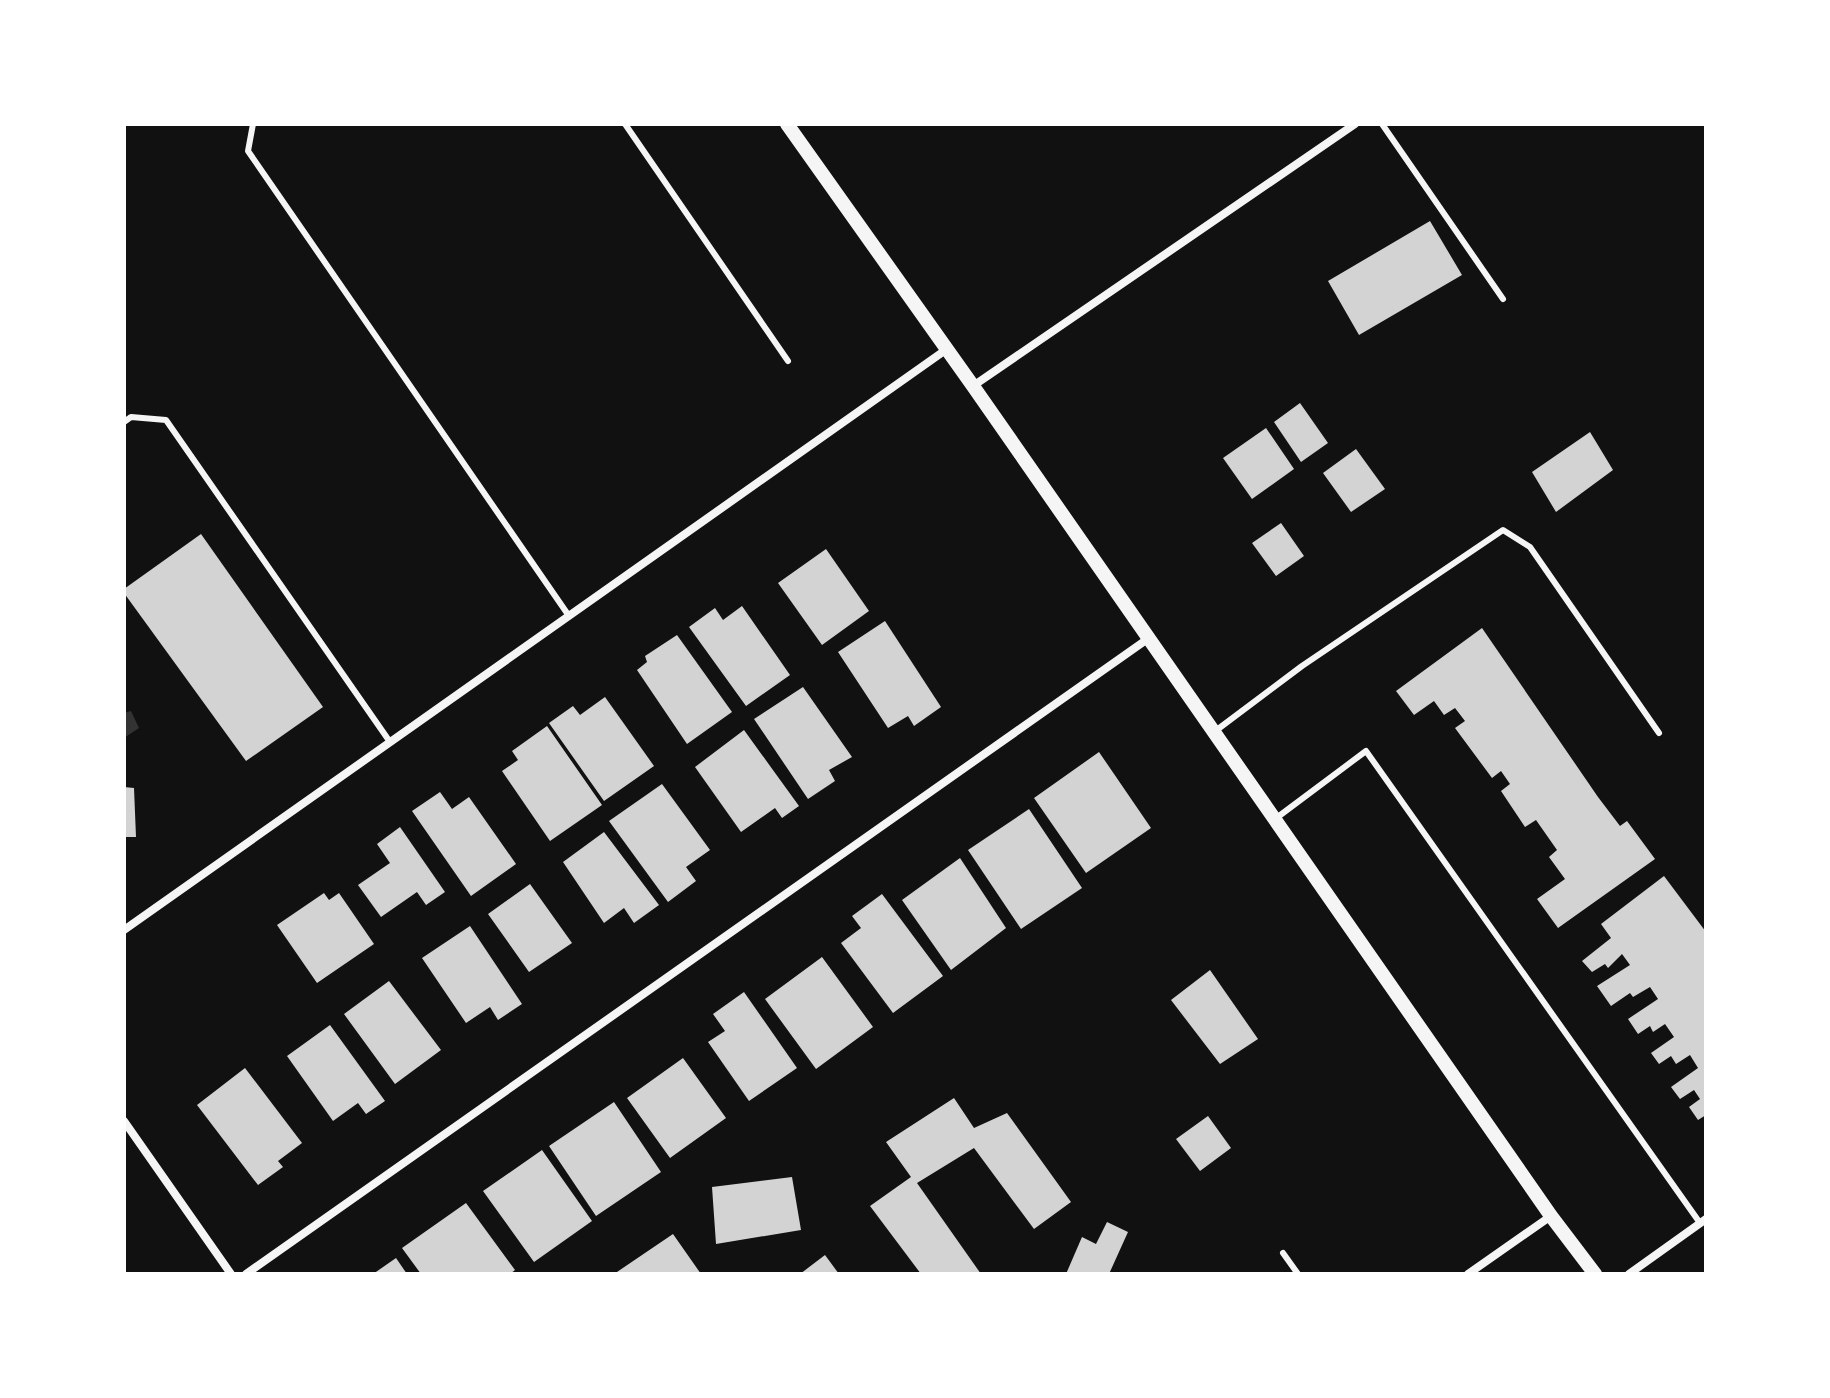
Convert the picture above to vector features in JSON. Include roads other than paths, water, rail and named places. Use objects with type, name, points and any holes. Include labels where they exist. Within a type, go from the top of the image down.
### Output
[{"type":"street","points":[[787,124],[1551,1216],[1595,1274]]},
{"type":"street","points":[[973,386],[1355,124]]},
{"type":"street","points":[[124,930],[947,349]]},
{"type":"street","points":[[246,1274],[1149,638]]},
{"type":"street","points":[[124,1121],[231,1274]]},
{"type":"street","points":[[1468,1274],[1551,1216]]},
{"type":"street","points":[[1629,1274],[1703,1221]]},
{"type":"lane","points":[[253,124],[248,151],[569,616]]},
{"type":"lane","points":[[625,124],[788,361]]},
{"type":"lane","points":[[1382,124],[1503,299]]},
{"type":"lane","points":[[124,422],[131,417],[166,420],[390,742]]},
{"type":"lane","points":[[1214,732],[1302,666],[1503,530],[1530,547],[1659,733]]},
{"type":"lane","points":[[1275,819],[1366,751],[1703,1221]]},
{"type":"lane","points":[[1283,1253],[1298,1274]]}]
